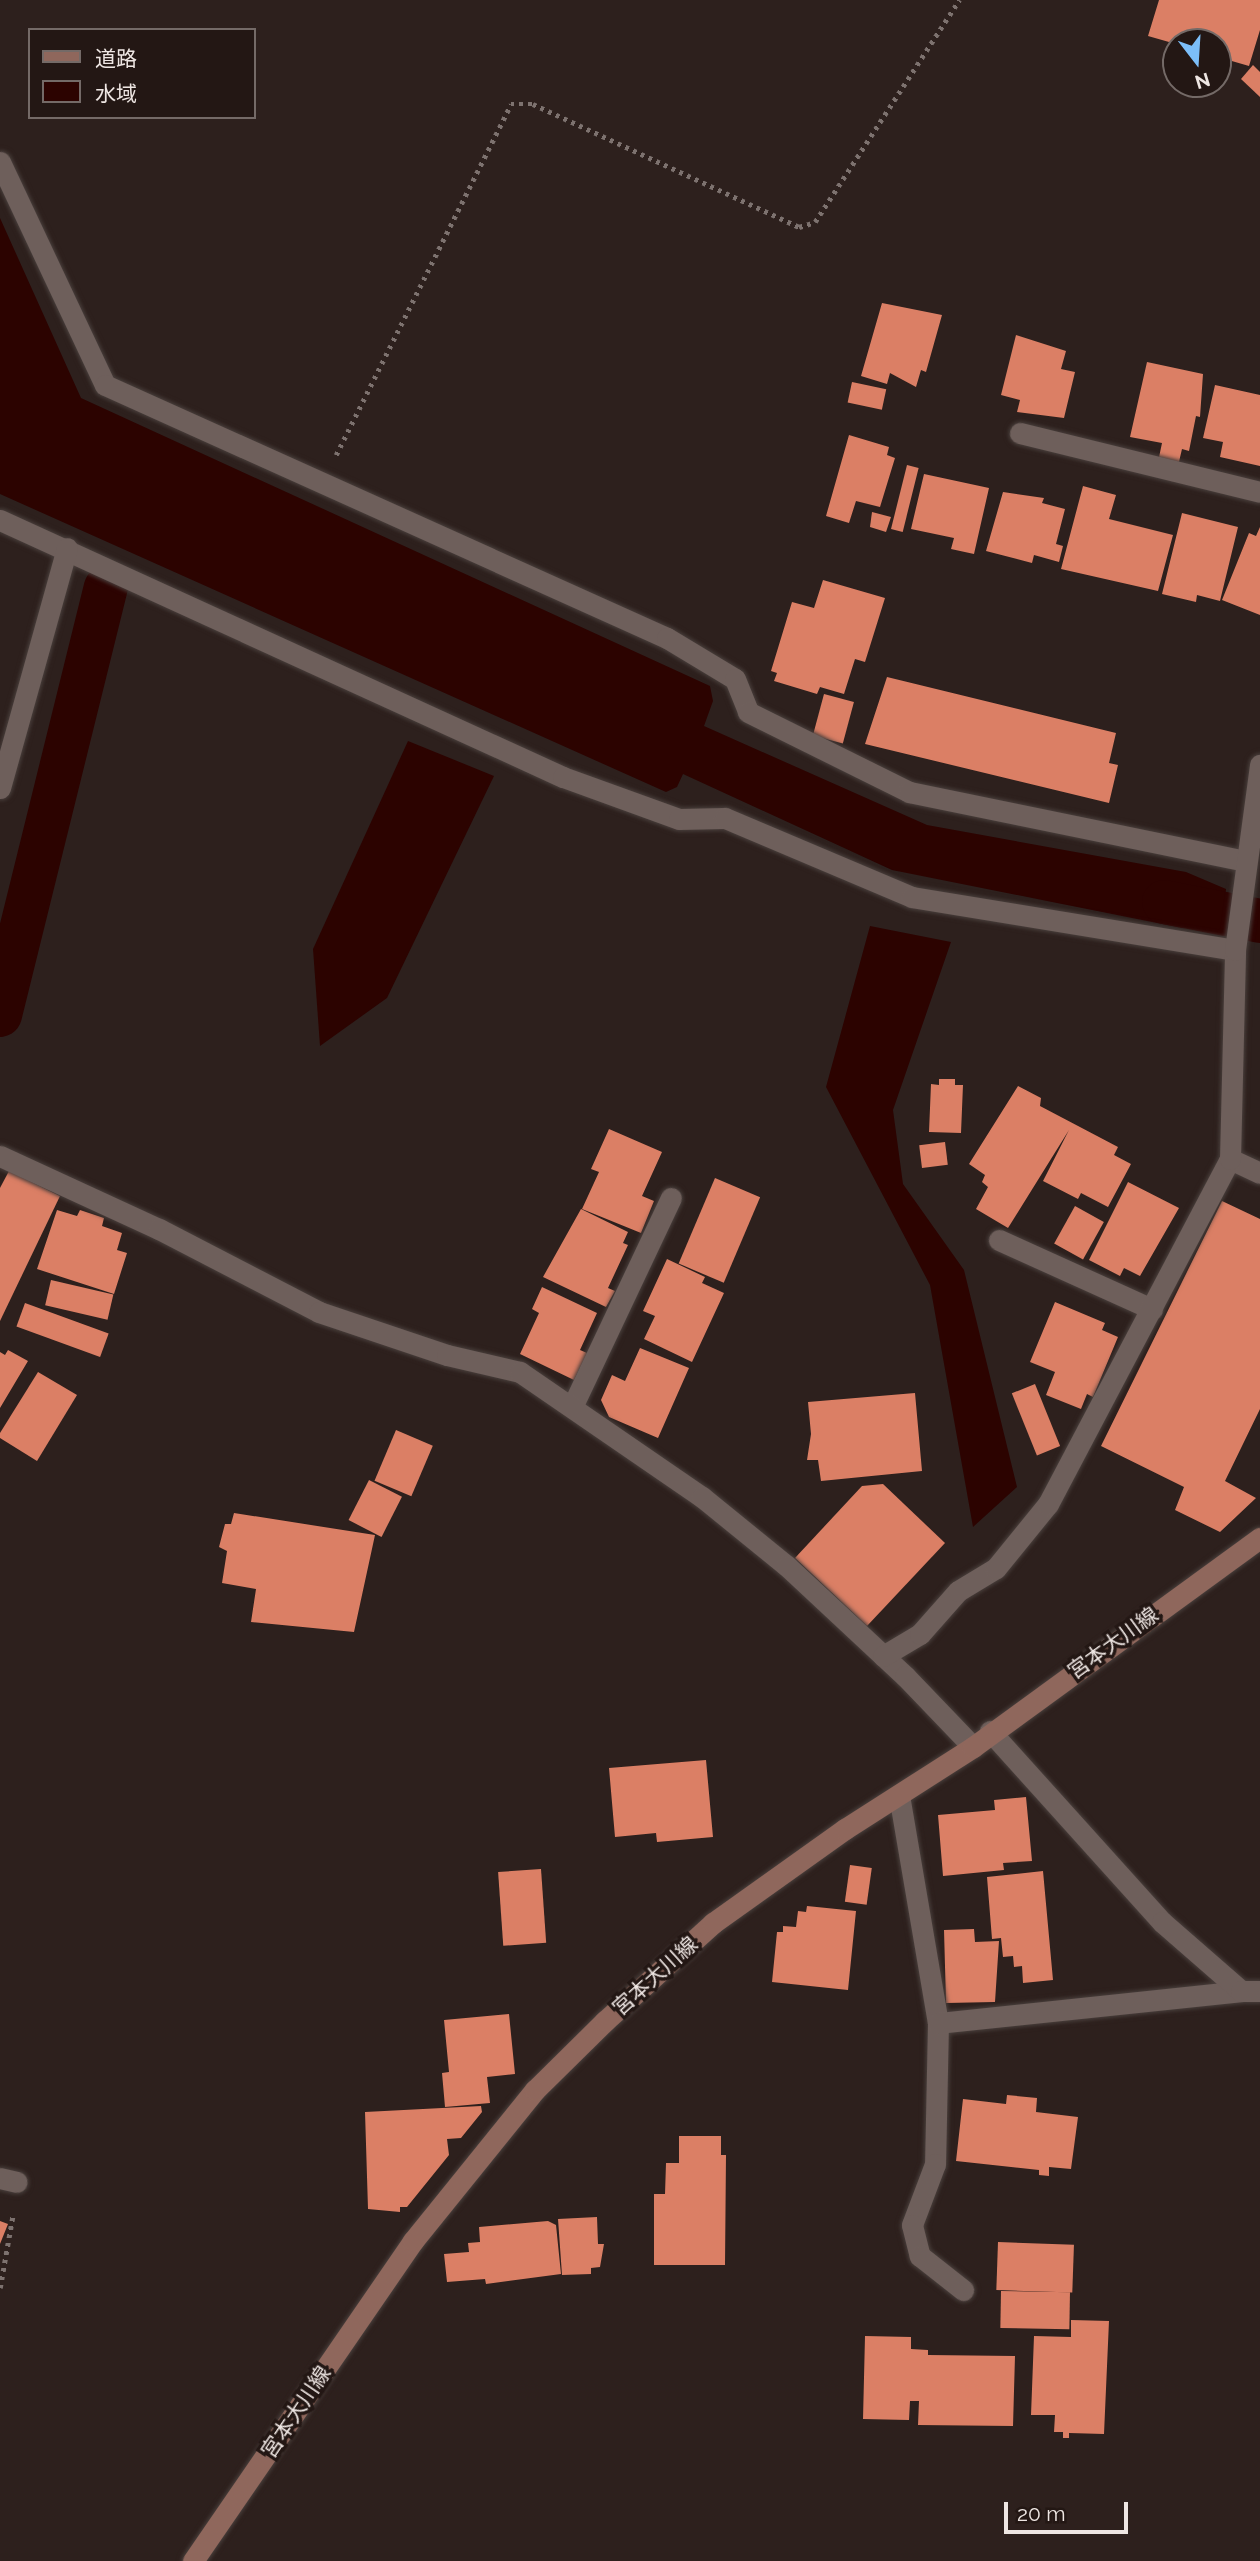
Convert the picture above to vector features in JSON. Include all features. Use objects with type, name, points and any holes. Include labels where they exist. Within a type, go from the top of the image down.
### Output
[{"type":"main road","name":"宮本大川線","points":[[193,2561],[413,2241],[535,2090],[713,1923],[973,1747],[990,1731],[1260,1538]]},
{"type":"street","points":[[0,162],[105,385],[323,480],[667,638],[735,679],[748,712],[909,792],[1245,861]]},
{"type":"street","points":[[1020,433],[1260,492]]},
{"type":"street","points":[[0,520],[67,548],[563,777],[679,819],[725,818],[912,897],[1236,942]]},
{"type":"street","points":[[0,788],[67,548]]},
{"type":"street","points":[[883,1656],[920,1634],[958,1591],[996,1568],[1048,1504],[1230,1158],[1236,942],[1260,765]]},
{"type":"street","points":[[0,1156],[159,1229],[319,1312],[447,1356],[520,1372],[573,1405],[702,1497],[787,1566],[883,1656],[973,1747]]},
{"type":"street","points":[[1230,1158],[1260,1173]]},
{"type":"street","points":[[573,1405],[671,1198]]},
{"type":"street","points":[[999,1240],[1152,1309]]},
{"type":"street","points":[[990,1731],[1162,1922],[1251,1991]]},
{"type":"street","points":[[899,1795],[938,2023],[935,2164],[912,2225],[920,2256],[964,2290]]},
{"type":"street","points":[[938,2023],[1251,1991]]},
{"type":"path","points":[[323,480],[511,104],[533,104],[799,227],[815,222],[959,0]]},
{"type":"path","points":[[0,2288],[8,2180]]},
{"type":"water","points":[[0,218],[81,398],[710,686],[713,701],[704,726],[927,825],[1186,872],[1226,889],[1222,923],[1182,928],[892,870],[683,774],[677,787],[666,792],[0,494]]},
{"type":"water","points":[[408,741],[494,776],[387,998],[320,1046],[313,949]]},
{"type":"water","points":[[870,926],[951,942],[893,1110],[903,1184],[964,1270],[1017,1487],[973,1527],[930,1285],[826,1087]]},
{"type":"building","points":[[1159,0],[1260,0],[1260,30],[1249,66],[1232,61],[1232,28],[1162,28],[1162,40],[1148,36]]},
{"type":"building","points":[[1253,65],[1260,72],[1260,97],[1241,79]]},
{"type":"building","points":[[882,303],[942,315],[926,372],[921,370],[916,387],[890,373],[887,384],[861,376]]},
{"type":"building","points":[[1016,335],[1066,351],[1061,369],[1075,372],[1064,418],[1017,412],[1020,400],[1001,395]]},
{"type":"building","points":[[1147,362],[1203,374],[1200,417],[1196,416],[1189,451],[1182,449],[1178,466],[1158,462],[1162,443],[1130,437]]},
{"type":"building","points":[[852,382],[886,389],[882,410],[848,403]]},
{"type":"building","points":[[1215,385],[1260,395],[1260,466],[1220,457],[1223,442],[1203,438]]},
{"type":"building","points":[[849,435],[889,447],[887,455],[895,458],[880,507],[856,501],[849,523],[826,516]]},
{"type":"building","points":[[907,465],[919,468],[903,532],[891,529]]},
{"type":"building","points":[[924,474],[989,488],[974,554],[951,549],[954,538],[911,529]]},
{"type":"building","points":[[1083,486],[1116,495],[1109,519],[1173,535],[1158,591],[1061,569]]},
{"type":"building","points":[[1003,492],[1044,498],[1042,503],[1065,509],[1056,544],[1063,546],[1059,562],[1034,555],[1032,563],[986,551]]},
{"type":"building","points":[[872,512],[891,517],[886,532],[870,527]]},
{"type":"building","points":[[1182,513],[1238,527],[1220,601],[1197,595],[1196,602],[1162,594]]},
{"type":"building","points":[[1260,527],[1260,615],[1222,600],[1249,533],[1256,536]]},
{"type":"building","points":[[823,580],[885,598],[865,662],[855,659],[844,694],[820,687],[817,694],[774,681],[777,673],[771,671],[792,602],[814,608]]},
{"type":"building","points":[[887,677],[1116,733],[1109,763],[1118,765],[1109,803],[865,744]]},
{"type":"building","points":[[824,694],[854,702],[843,744],[813,736]]},
{"type":"building","points":[[939,1079],[955,1079],[955,1085],[963,1085],[961,1133],[929,1132],[931,1084],[939,1085]]},
{"type":"building","points":[[1018,1086],[1041,1098],[1040,1106],[1118,1147],[1114,1155],[1131,1164],[1108,1207],[1081,1193],[1078,1199],[1043,1181],[1069,1130],[1008,1228],[976,1209],[988,1187],[982,1182],[985,1175],[969,1164]]},
{"type":"building","points":[[609,1129],[662,1152],[642,1196],[654,1201],[641,1233],[582,1209],[599,1172],[591,1169]]},
{"type":"building","points":[[945,1142],[948,1165],[922,1168],[919,1145]]},
{"type":"building","points":[[9,1171],[60,1196],[0,1321],[0,1188]]},
{"type":"building","points":[[715,1178],[760,1197],[724,1283],[679,1264]]},
{"type":"building","points":[[1128,1182],[1179,1208],[1140,1276],[1124,1268],[1120,1276],[1089,1260]]},
{"type":"building","points":[[1222,1201],[1260,1219],[1260,1409],[1225,1481],[1256,1498],[1220,1532],[1175,1510],[1184,1487],[1101,1446]]},
{"type":"building","points":[[1075,1206],[1104,1222],[1083,1260],[1054,1244]]},
{"type":"building","points":[[581,1209],[628,1232],[623,1243],[628,1245],[608,1288],[615,1291],[606,1307],[543,1277]]},
{"type":"building","points":[[57,1210],[77,1216],[80,1210],[104,1218],[102,1226],[122,1233],[117,1250],[127,1253],[114,1294],[37,1269]]},
{"type":"building","points":[[667,1259],[705,1277],[702,1283],[724,1293],[692,1362],[644,1339],[655,1316],[643,1311]]},
{"type":"building","points":[[51,1280],[113,1294],[108,1320],[45,1305]]},
{"type":"building","points":[[542,1287],[597,1313],[580,1350],[587,1353],[574,1380],[520,1354],[539,1313],[532,1309]]},
{"type":"building","points":[[1055,1302],[1105,1323],[1102,1330],[1118,1337],[1093,1397],[1087,1394],[1081,1409],[1046,1395],[1055,1372],[1030,1362]]},
{"type":"building","points":[[25,1303],[109,1333],[100,1357],[16,1326]]},
{"type":"building","points":[[640,1348],[689,1368],[658,1438],[609,1417],[601,1400],[612,1375],[625,1381]]},
{"type":"building","points":[[8,1350],[28,1361],[0,1408],[0,1352],[5,1355]]},
{"type":"building","points":[[38,1372],[77,1395],[37,1461],[0,1438],[0,1433]]},
{"type":"building","points":[[1035,1384],[1060,1446],[1037,1455],[1012,1393]]},
{"type":"building","points":[[915,1393],[922,1471],[821,1481],[818,1460],[807,1460],[811,1434],[808,1402]]},
{"type":"building","points":[[396,1430],[433,1446],[411,1496],[375,1481]]},
{"type":"building","points":[[369,1480],[402,1497],[382,1537],[349,1520]]},
{"type":"building","points":[[883,1484],[945,1543],[867,1626],[795,1558],[862,1486]]},
{"type":"building","points":[[234,1513],[375,1535],[354,1632],[251,1622],[256,1589],[222,1583],[227,1551],[219,1547],[225,1524],[231,1524]]},
{"type":"building","points":[[706,1760],[713,1837],[657,1842],[656,1833],[615,1837],[609,1768]]},
{"type":"building","points":[[1026,1797],[1032,1861],[1003,1863],[1004,1870],[943,1876],[938,1815],[995,1810],[994,1800]]},
{"type":"building","points":[[850,1865],[872,1868],[867,1905],[845,1902]]},
{"type":"building","points":[[541,1869],[546,1943],[503,1946],[498,1872]]},
{"type":"building","points":[[1043,1871],[1053,1980],[1023,1983],[1022,1966],[1014,1967],[1013,1956],[1003,1957],[1001,1938],[992,1939],[987,1877]]},
{"type":"building","points":[[807,1906],[856,1911],[848,1990],[772,1982],[777,1932],[783,1932],[783,1926],[796,1927],[798,1911],[806,1912]]},
{"type":"building","points":[[974,1929],[975,1942],[999,1941],[995,2002],[946,2003],[944,1930]]},
{"type":"building","points":[[509,2014],[515,2074],[487,2077],[490,2103],[445,2107],[442,2073],[449,2072],[444,2020]]},
{"type":"building","points":[[1007,2095],[1037,2098],[1036,2112],[1078,2117],[1071,2169],[1049,2167],[1049,2176],[1039,2175],[1039,2170],[956,2161],[963,2099],[1006,2104]]},
{"type":"building","points":[[481,2106],[482,2112],[461,2138],[447,2139],[449,2155],[407,2207],[400,2207],[400,2212],[368,2209],[365,2112]]},
{"type":"building","points":[[679,2136],[721,2136],[721,2155],[726,2155],[725,2265],[654,2265],[654,2194],[665,2194],[666,2163],[679,2163]]},
{"type":"building","points":[[597,2217],[598,2244],[604,2244],[600,2267],[591,2268],[591,2274],[562,2275],[558,2219]]},
{"type":"building","points":[[0,2221],[8,2224],[0,2244]]},
{"type":"building","points":[[548,2221],[556,2225],[561,2274],[486,2284],[485,2279],[447,2282],[444,2254],[469,2252],[468,2243],[480,2242],[479,2227]]},
{"type":"building","points":[[998,2242],[1074,2245],[1072,2293],[996,2290]]},
{"type":"building","points":[[1001,2291],[1070,2292],[1069,2329],[1000,2328]]},
{"type":"building","points":[[1071,2320],[1109,2321],[1104,2434],[1069,2433],[1069,2438],[1063,2438],[1063,2432],[1054,2432],[1055,2415],[1031,2415],[1034,2336],[1071,2337]]},
{"type":"building","points":[[865,2336],[911,2337],[911,2349],[928,2350],[928,2355],[1015,2356],[1013,2426],[918,2425],[919,2401],[910,2401],[909,2420],[863,2419]]},
{"type":"waterway","points":[[0,1015],[106,588]]},
{"type":"waterway","points":[[1164,902],[1260,921]]}]
